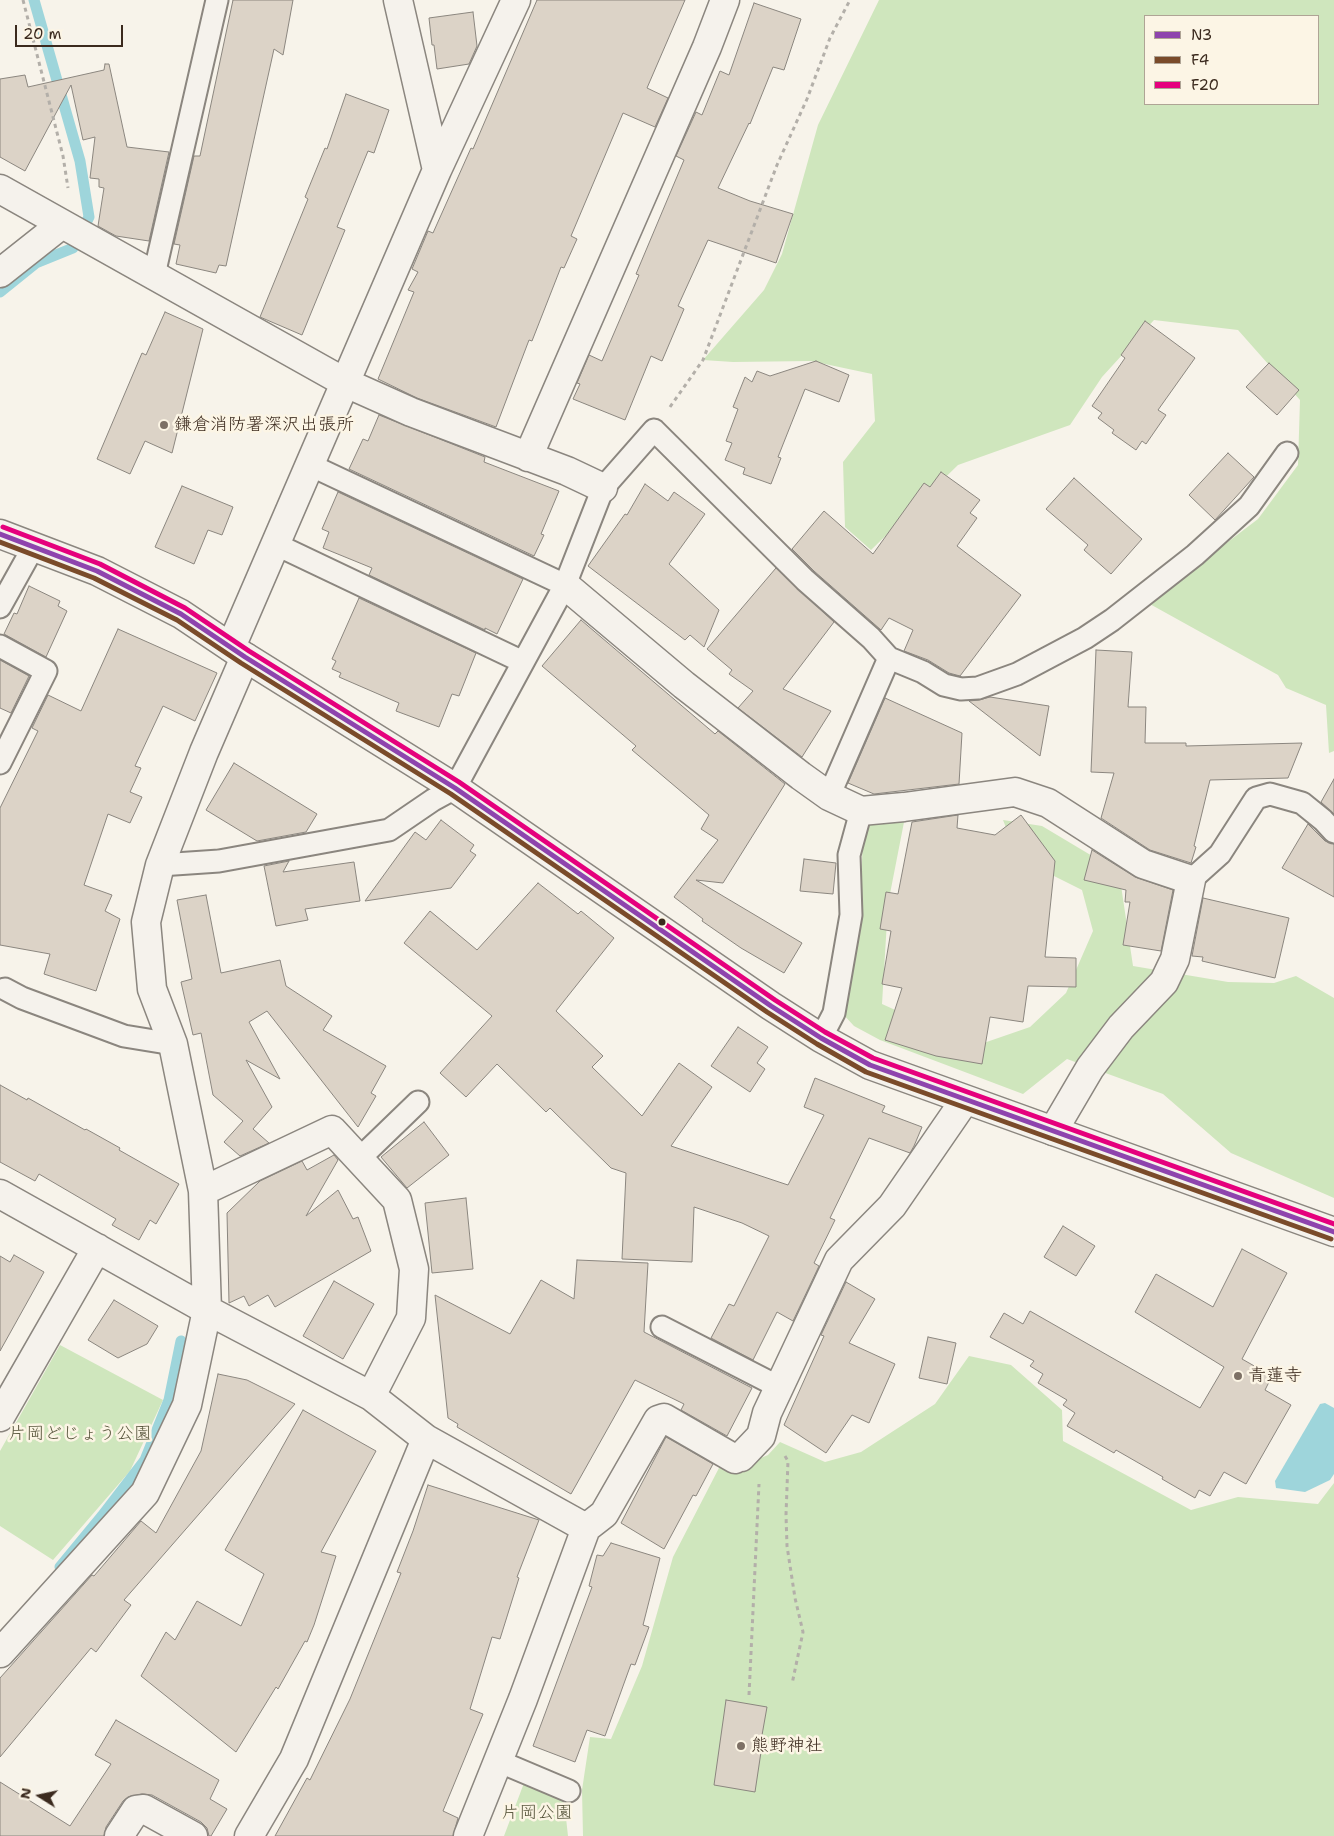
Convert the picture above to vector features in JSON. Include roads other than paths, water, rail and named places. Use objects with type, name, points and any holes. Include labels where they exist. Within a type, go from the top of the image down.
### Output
[{"type":"street","points":[[398,0],[437,170]]},
{"type":"street","points":[[0,1653],[145,1493],[187,1405],[207,1310],[203,1191],[173,1044],[152,989],[146,922],[160,866],[204,752],[276,544],[437,170],[516,0]]},
{"type":"street","points":[[528,457],[703,56],[725,0]]},
{"type":"street","points":[[0,189],[346,383],[411,412],[567,471],[603,488]]},
{"type":"street","points":[[0,273],[62,224]]},
{"type":"street","points":[[0,534],[96,571],[180,614],[455,788],[763,1000],[821,1038],[870,1065],[1334,1232]]},
{"type":"street","points":[[565,585],[684,685],[829,796],[861,811],[1015,792],[1048,803],[1143,864],[1191,880],[1174,959],[1164,982],[1121,1027],[1090,1068],[1053,1131]]},
{"type":"street","points":[[468,1836],[523,1699],[586,1528],[604,1514],[658,1420],[664,1418],[738,1458],[762,1431],[779,1387],[839,1260],[892,1206],[964,1100]]},
{"type":"street","points":[[203,1191],[332,1130],[397,1200],[414,1268],[411,1318],[371,1396]]},
{"type":"street","points":[[0,1194],[207,1310],[371,1396],[426,1439],[586,1528]]},
{"type":"street","points":[[0,1418],[97,1248]]},
{"type":"street","points":[[249,1836],[294,1760],[426,1439]]},
{"type":"street","points":[[119,1836],[136,1810],[144,1809],[193,1836]]},
{"type":"lane","points":[[154,275],[217,0]]},
{"type":"lane","points":[[160,866],[219,861],[389,830],[433,800],[455,788],[565,585],[603,488],[654,430],[805,580],[871,638],[889,658],[923,672],[944,685],[961,689],[978,688],[1017,674],[1085,638],[1112,620],[1195,555],[1249,506],[1288,453]]},
{"type":"lane","points":[[310,465],[565,585]]},
{"type":"lane","points":[[276,544],[522,662]]},
{"type":"lane","points":[[0,607],[34,546]]},
{"type":"lane","points":[[0,646],[46,671],[0,763]]},
{"type":"lane","points":[[829,796],[889,658]]},
{"type":"lane","points":[[1191,880],[1220,854],[1256,798],[1270,794],[1302,802],[1334,832]]},
{"type":"lane","points":[[821,1038],[834,1013],[848,934],[851,915],[849,855],[861,811]]},
{"type":"lane","points":[[5,989],[22,998],[124,1036],[173,1044]]},
{"type":"lane","points":[[359,1159],[418,1102]]},
{"type":"lane","points":[[662,1327],[779,1387]]},
{"type":"lane","points":[[498,1761],[569,1790]]},
{"type":"water","points":[[1325,1403],[1334,1408],[1334,1474],[1330,1480],[1305,1492],[1276,1488],[1275,1481],[1320,1404]]},
{"type":"waterway","points":[[0,292],[36,263],[73,248],[89,217],[80,161],[34,0]]},
{"type":"waterway","points":[[60,1567],[145,1460],[169,1400],[181,1341]]},
{"type":"place","name":"鎌倉消防署深沢出張所","points":[[164,425]]},
{"type":"place","name":"青蓮寺","points":[[1238,1376]]},
{"type":"place","name":"熊野神社","points":[[741,1746]]},
{"type":"park label","name":"片岡どじょう公園","points":[[80,1434]]},
{"type":"park label","name":"片岡公園","points":[[537,1813]]}]
